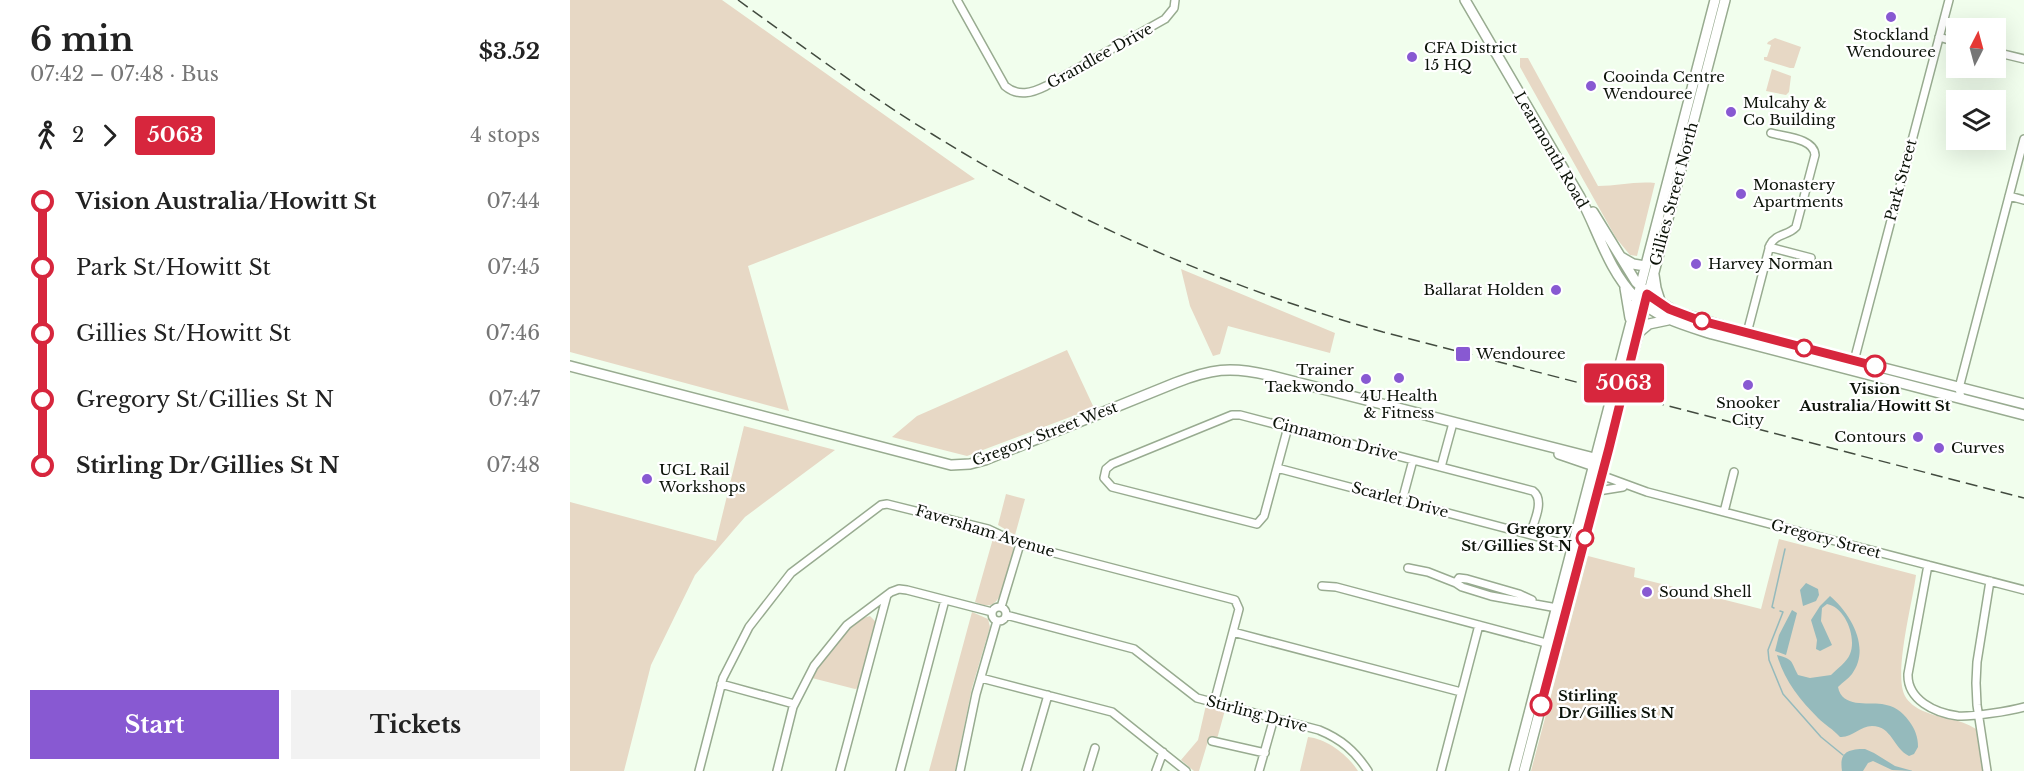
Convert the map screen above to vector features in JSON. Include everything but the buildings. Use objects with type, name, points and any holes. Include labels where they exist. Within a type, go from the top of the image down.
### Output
[{"type":"main road","name":"Learmonth Road","points":[[1465,0],[1493,43]]},
{"type":"main road","name":"Learmonth Road","points":[[1472,0],[1493,43],[1581,199],[1625,285],[1641,302],[1668,320],[1746,338]]},
{"type":"main road","name":"Gillies Street North","points":[[1514,771],[1604,469],[1637,334],[1649,268],[1715,0]]},
{"type":"main road","name":"Gillies Street North","points":[[1649,268],[1725,0]]},
{"type":"main road","name":"Learmonth Road","points":[[1548,140],[1619,256],[1644,290]]},
{"type":"main road","points":[[1619,256],[1633,264],[1649,268],[1661,304]]},
{"type":"main road","points":[[1625,285],[1631,322]]},
{"type":"main road","points":[[1644,290],[1661,304],[1746,338],[1826,358],[2024,415]]},
{"type":"main road","name":"Gillies Street North","points":[[1524,771],[1552,644],[1557,608],[1631,322],[1641,302]]},
{"type":"main road","points":[[1637,334],[1649,324],[1668,320]]},
{"type":"main road","points":[[1826,358],[1854,361],[2024,404]]},
{"type":"main road","name":"Gregory Street West","points":[[570,366],[951,465],[986,460],[1175,383],[1218,369],[1251,371],[1518,440],[1604,469]]},
{"type":"street","name":"Grandlee Drive","points":[[957,0],[1005,86],[1011,91],[1021,93],[1040,89],[1165,19],[1174,8],[1175,0]]},
{"type":"street","name":"Park Street","points":[[1854,361],[1949,0]]},
{"type":"street","points":[[1939,37],[1946,39]]},
{"type":"street","points":[[2006,55],[2024,59]]},
{"type":"street","points":[[1746,338],[1769,247],[1775,237],[1792,231],[1796,227],[1816,154],[1814,147],[1809,144],[1771,133]]},
{"type":"street","points":[[1961,398],[1963,374],[2024,139]]},
{"type":"street","points":[[2009,196],[2024,200]]},
{"type":"street","points":[[1769,247],[1811,258]]},
{"type":"street","name":"Cinnamon Drive","points":[[1277,468],[1264,518],[1254,524],[1112,487],[1106,482],[1104,476],[1106,469],[1112,464],[1232,415],[1240,415],[1535,492],[1539,501],[1530,534]]},
{"type":"street","points":[[1442,467],[1453,423]]},
{"type":"street","points":[[1277,468],[1288,427]]},
{"type":"street","points":[[1402,501],[1413,460]]},
{"type":"street","name":"Scarlet Drive","points":[[1277,468],[1573,546]]},
{"type":"street","name":"Gregory Street","points":[[1604,469],[1629,487]]},
{"type":"street","points":[[1724,512],[1734,472]]},
{"type":"street","name":"Gregory Street","points":[[1598,491],[1629,487],[2024,590]]},
{"type":"street","name":"Faversham Avenue","points":[[699,771],[721,684],[745,634],[784,580],[883,505],[891,504],[988,529],[1020,544],[1237,602],[1239,608],[1233,632]]},
{"type":"street","name":"Scarlet Drive","points":[[1558,541],[1566,541],[1576,536]]},
{"type":"street","points":[[1001,607],[1020,544]]},
{"type":"street","points":[[1928,566],[1911,650],[1908,687],[1916,698],[1927,706],[1957,716],[2024,707]]},
{"type":"street","points":[[1408,568],[1421,570],[1456,583],[1458,586],[1491,596],[1546,605]]},
{"type":"street","points":[[1456,583],[1459,578],[1467,579],[1557,608]]},
{"type":"street","points":[[1465,588],[1467,579]]},
{"type":"street","points":[[1987,771],[1978,714],[1976,672],[1992,582]]},
{"type":"street","points":[[1322,586],[1336,587],[1552,644]]},
{"type":"street","points":[[1491,596],[1494,586]]},
{"type":"street","points":[[777,771],[794,704],[808,675],[841,631],[887,595],[900,589],[992,612]]},
{"type":"street","points":[[840,771],[887,595]]},
{"type":"street","points":[[900,771],[945,600]]},
{"type":"street","points":[[992,612],[1001,607]]},
{"type":"street","points":[[992,612],[992,617],[997,621],[1002,621],[1006,615],[1001,607]]},
{"type":"street","points":[[863,613],[874,616],[879,625]]},
{"type":"street","name":"Stirling Drive","points":[[1006,615],[1134,650],[1192,694],[1214,703],[1319,730],[1333,736],[1353,751],[1368,771]]},
{"type":"street","points":[[960,771],[981,678],[997,621]]},
{"type":"street","points":[[1441,771],[1479,626]]},
{"type":"street","points":[[1214,703],[1233,632],[1461,692]]},
{"type":"street","points":[[981,678],[1112,712],[1186,771]]},
{"type":"street","points":[[721,684],[794,704]]},
{"type":"street","points":[[1026,771],[1048,695]]},
{"type":"street","points":[[1259,771],[1274,718]]},
{"type":"street","points":[[1212,741],[1265,753]]},
{"type":"street","points":[[1088,771],[1095,748]]},
{"type":"street","points":[[1156,771],[1163,752]]},
{"type":"shaded area","points":[[570,0],[722,0],[975,179],[748,266],[789,411],[570,352]]},
{"type":"shaded area","points":[[1775,38],[1801,47],[1794,68],[1764,60],[1771,45],[1767,44],[1768,42]]},
{"type":"shaded area","points":[[1520,58],[1528,58],[1598,186],[1655,183],[1637,256],[1630,255],[1616,238],[1520,67]]},
{"type":"shaded area","points":[[1772,69],[1791,76],[1789,92],[1786,95],[1766,91]]},
{"type":"shaded area","points":[[1181,269],[1335,333],[1330,353],[1228,326],[1220,354],[1213,356],[1190,306]]},
{"type":"shaded area","points":[[1067,350],[1094,408],[967,456],[892,437],[917,416]]},
{"type":"shaded area","points":[[744,426],[835,450],[745,517],[695,575],[651,665],[624,771],[570,771],[570,502],[716,541]]},
{"type":"shaded area","points":[[1006,494],[1025,499],[1015,535],[998,525]]},
{"type":"shaded area","points":[[994,535],[1012,545],[1014,550],[997,600],[991,605],[986,605],[975,602]]},
{"type":"shaded area","points":[[1779,539],[1916,575],[1902,655],[1902,686],[1905,696],[1912,705],[1923,711],[1970,725],[1976,729],[1984,771],[1531,771],[1588,556],[1635,568],[1634,577],[1761,609]]},
{"type":"shaded area","points":[[972,612],[988,619],[990,627],[972,688],[955,771],[929,771]]},
{"type":"shaded area","points":[[870,616],[875,621],[875,625],[859,688],[855,689],[812,678],[845,633],[853,625]]},
{"type":"shaded area","points":[[1206,705],[1225,710],[1217,739],[1209,738],[1199,771],[1194,771],[1181,760],[1198,740]]},
{"type":"shaded area","points":[[1308,737],[1322,741],[1336,749],[1349,759],[1358,771],[1300,771]]},
{"type":"water","points":[[1806,583],[1818,589],[1819,595],[1816,601],[1803,606],[1800,590]]},
{"type":"water","points":[[1830,596],[1845,612],[1859,643],[1860,653],[1857,664],[1852,674],[1838,687],[1840,694],[1856,703],[1882,704],[1901,712],[1916,733],[1918,747],[1914,754],[1909,756],[1899,748],[1888,733],[1879,727],[1864,728],[1848,736],[1840,737],[1805,704],[1784,673],[1777,655],[1791,661],[1798,675],[1810,678],[1831,675],[1849,657],[1852,639],[1848,624],[1839,611],[1827,604],[1822,608],[1821,621],[1832,645],[1820,651],[1816,649],[1817,640],[1811,620]]},
{"type":"water","points":[[1792,610],[1797,613],[1786,655],[1775,651],[1779,635]]},
{"type":"water","points":[[1865,749],[1895,766],[1913,771],[1892,770],[1873,761],[1868,763],[1863,771],[1842,771],[1842,760],[1846,753]]},
{"type":"waterway","points":[[1774,608],[1772,607],[1785,549]]},
{"type":"waterway","points":[[1780,611],[1783,612],[1768,650],[1769,660],[1783,694],[1821,737],[1843,755]]},
{"type":"railway","points":[[738,0],[882,102],[985,166],[1094,223],[1207,273],[1383,332],[2024,498]]},
{"type":"bus line","name":"5063","points":[[1541,705],[1647,294],[1669,309],[1698,320],[1875,366]]},
{"type":"place","name":"Stockland Wendouree","points":[[1891,17]]},
{"type":"place","name":"CFA District 15 HQ","points":[[1412,57]]},
{"type":"place","name":"Cooinda Centre Wendouree","points":[[1591,86]]},
{"type":"place","name":"Mulcahy & Co Building","points":[[1731,112]]},
{"type":"place","name":"Monastery Apartments","points":[[1741,194]]},
{"type":"place","name":"Harvey Norman","points":[[1696,264]]},
{"type":"place","name":"Ballarat Holden","points":[[1556,290]]},
{"type":"place","name":"Wendouree","points":[[1463,354]]},
{"type":"place","name":"Vision Australia/Howitt St","points":[[1875,366]]},
{"type":"place","name":"4U Health & Fitness","points":[[1399,378]]},
{"type":"place","name":"Trainer Taekwondo","points":[[1366,379]]},
{"type":"place","name":"Snooker City","points":[[1748,385]]},
{"type":"place","name":"Contours","points":[[1918,437]]},
{"type":"place","name":"Curves","points":[[1939,448]]},
{"type":"place","name":"UGL Rail Workshops","points":[[647,479]]},
{"type":"place","name":"Gregory St/Gillies St N","points":[[1585,538]]},
{"type":"place","name":"Sound Shell","points":[[1647,592]]},
{"type":"place","name":"Stirling Dr/Gillies St N","points":[[1541,705]]}]
